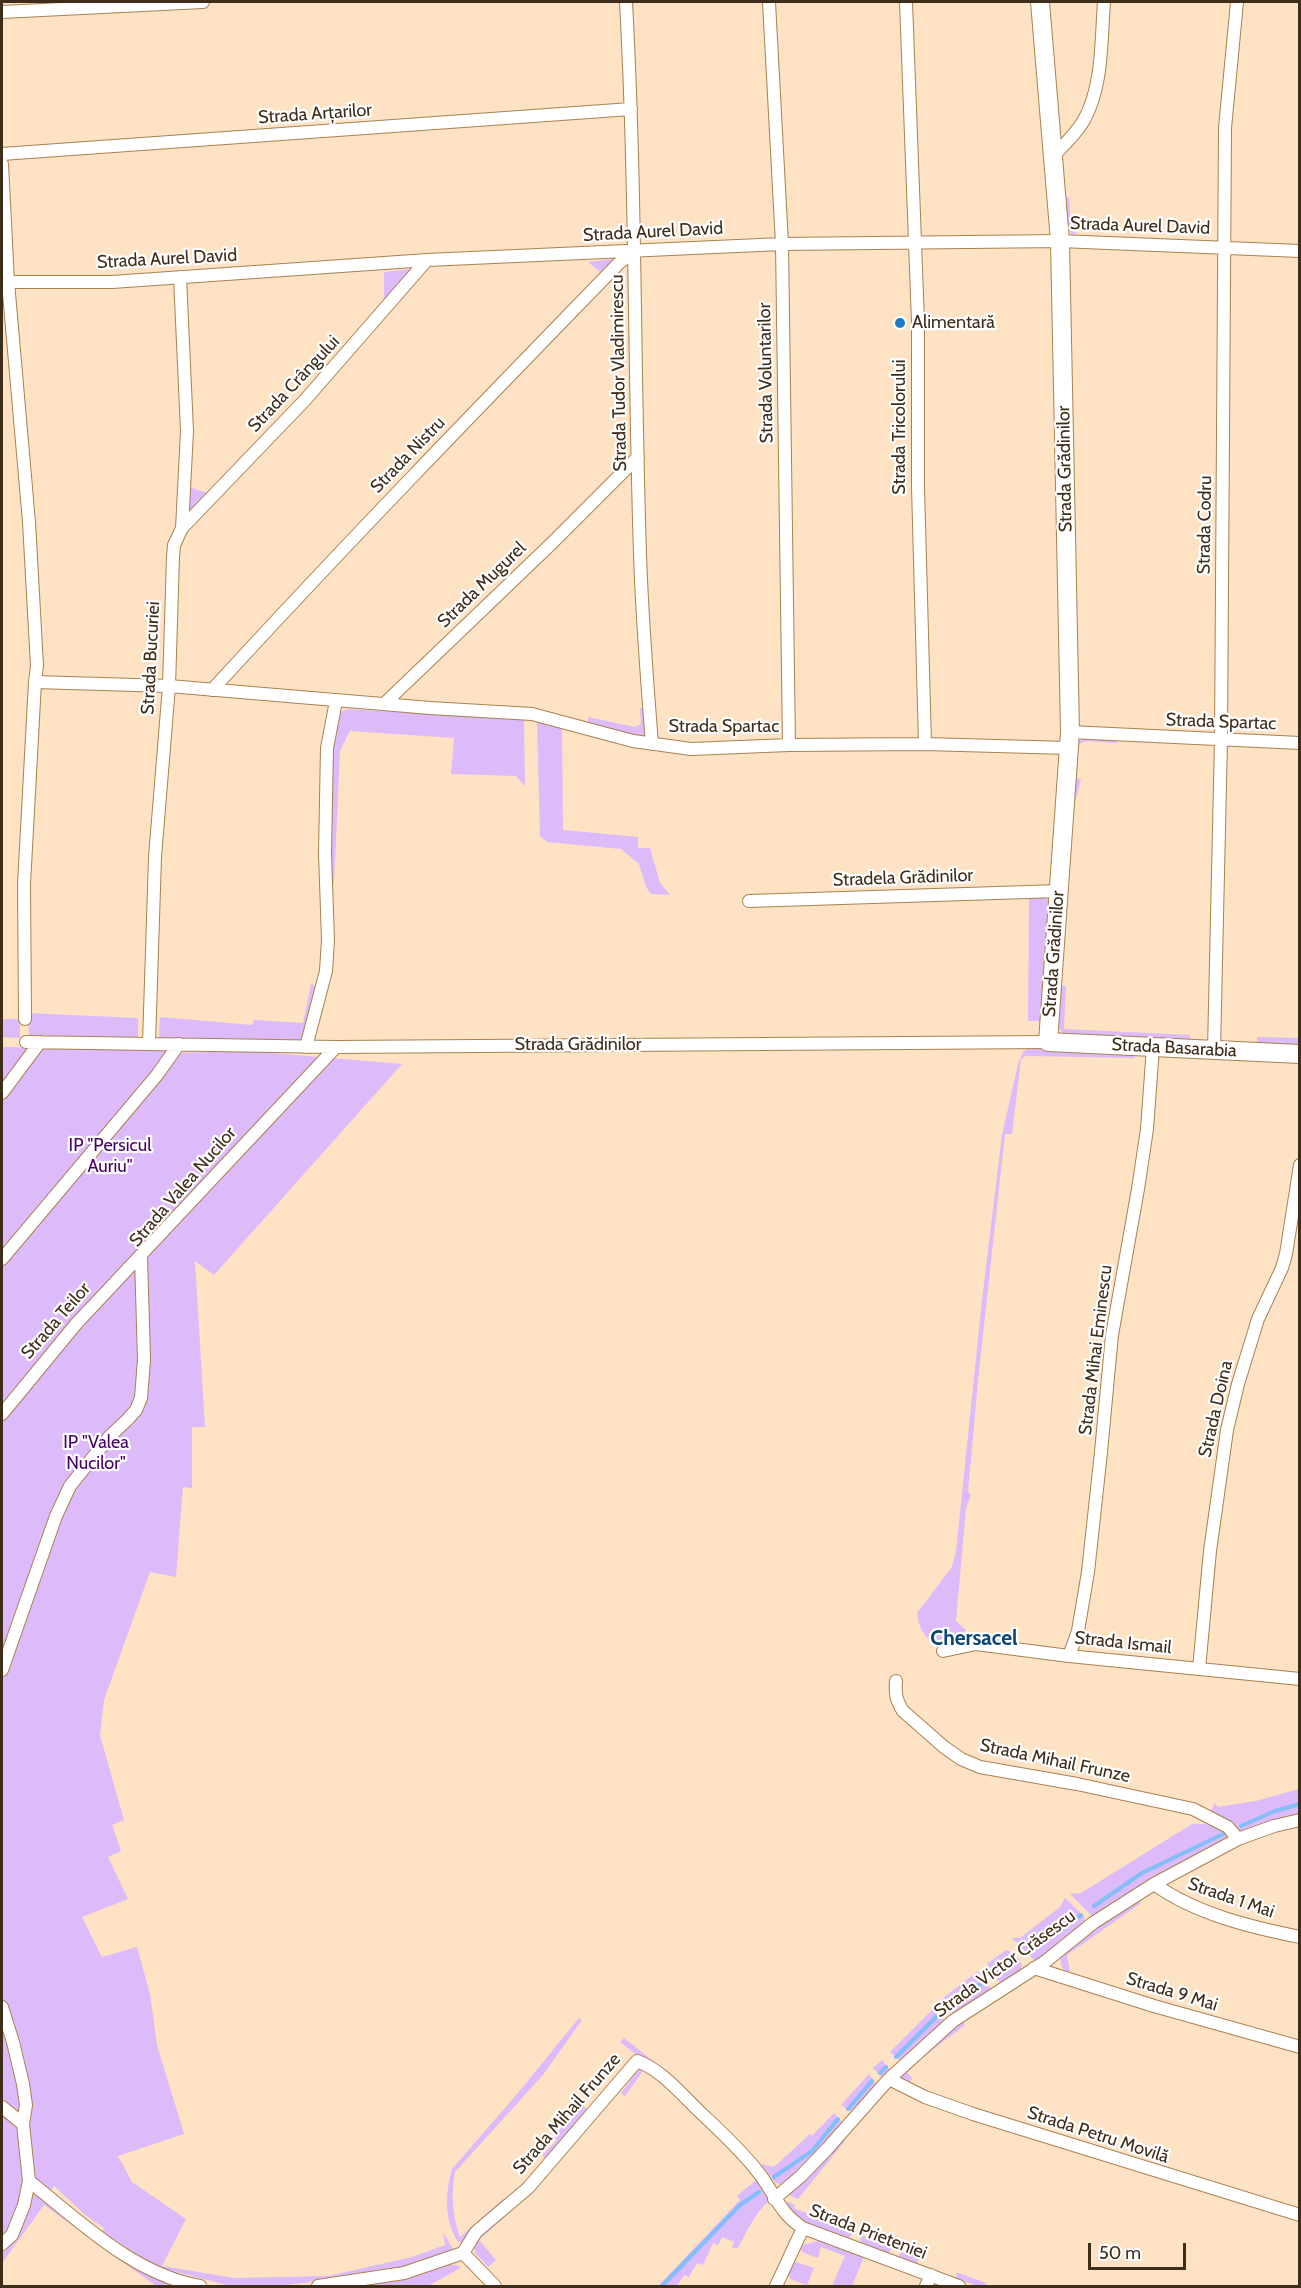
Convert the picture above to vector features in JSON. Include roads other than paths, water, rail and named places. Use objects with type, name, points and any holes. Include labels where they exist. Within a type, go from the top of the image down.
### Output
[{"type":"street","points":[[2,12],[203,2]]},
{"type":"street","name":"Strada Tudor Vladimirescu","points":[[626,2],[632,109],[640,556],[652,744]]},
{"type":"street","name":"Strada Voluntarilor","points":[[769,2],[782,244],[789,745]]},
{"type":"street","name":"Strada Tricolorului","points":[[906,2],[916,243],[918,487],[925,744]]},
{"type":"street","name":"Strada Grădinilor","points":[[26,1042],[336,1047],[1048,1042],[1069,740],[1060,241],[1040,2]]},
{"type":"street","points":[[1054,155],[1070,140],[1084,121],[1091,105],[1096,86],[1104,2]]},
{"type":"street","name":"Strada Codru","points":[[1214,1050],[1221,740],[1225,128],[1237,2]]},
{"type":"street","name":"Strada Arțarilor","points":[[2,154],[632,109]]},
{"type":"street","points":[[2,164],[8,282],[29,522],[37,666],[24,884],[25,1018]]},
{"type":"street","name":"Strada Aurel David","points":[[8,282],[112,282],[427,260],[782,244],[1060,241],[1299,251]]},
{"type":"street","name":"Strada Nistru","points":[[212,690],[286,609],[499,387],[619,263],[635,251]]},
{"type":"street","name":"Strada Crângului","points":[[182,528],[312,392],[427,260]]},
{"type":"street","name":"Strada Bucuriei","points":[[149,1043],[155,857],[169,686],[173,557],[174,545],[182,528],[187,431],[180,277]]},
{"type":"street","name":"Strada Mugurel","points":[[384,704],[638,457]]},
{"type":"street","points":[[35,682],[169,686],[384,704]]},
{"type":"street","points":[[306,1047],[326,971],[328,940],[325,853],[327,748],[336,701]]},
{"type":"street","name":"Strada Spartac","points":[[384,704],[532,714],[616,737],[691,749],[1069,740],[1221,740],[1299,743]]},
{"type":"street","name":"Stradela Grădinilor","points":[[749,901],[1059,891]]},
{"type":"street","points":[[2,1093],[40,1042]]},
{"type":"street","name":"Strada Basarabia","points":[[1048,1042],[1299,1054]]},
{"type":"street","points":[[2,1259],[157,1075],[179,1044]]},
{"type":"street","name":"Strada Valea Nucilor","points":[[2,1670],[56,1516],[70,1486],[110,1436],[136,1410],[141,1398],[144,1360],[141,1257],[336,1047]]},
{"type":"street","name":"Strada Mihai Eminescu","points":[[1069,1656],[1078,1631],[1088,1572],[1112,1335],[1144,1149],[1153,1047]]},
{"type":"street","name":"Strada Doina","points":[[1199,1669],[1210,1551],[1225,1439],[1238,1384],[1258,1319],[1282,1268],[1286,1254],[1299,1165]]},
{"type":"street","name":"Strada Teilor","points":[[2,1414],[76,1324],[141,1257]]},
{"type":"street","name":"Strada Ismail","points":[[943,1651],[976,1644],[1069,1656],[1299,1679]]},
{"type":"street","name":"Strada Mihail Frunze","points":[[896,1682],[897,1701],[903,1711],[960,1759],[980,1767],[1077,1784],[1193,1809],[1228,1827],[1238,1839]]},
{"type":"street","name":"Strada Victor Crăsescu","points":[[774,2199],[827,2149],[889,2079],[953,2021],[1034,1968],[1094,1923],[1154,1884],[1238,1839],[1299,1820]]},
{"type":"street","name":"Strada 1 Mai","points":[[1154,1884],[1168,1895],[1253,1928],[1299,1937]]},
{"type":"street","name":"Strada 9 Mai","points":[[1034,1968],[1154,2006],[1299,2047]]},
{"type":"street","points":[[2,2007],[23,2084],[26,2105],[23,2124],[29,2181],[24,2205],[12,2235],[2,2244]]},
{"type":"street","name":"Strada Mihail Frunze","points":[[463,2253],[476,2232],[528,2188],[637,2061],[666,2079],[739,2150],[759,2172],[774,2199]]},
{"type":"street","name":"Strada Petru Movilă","points":[[889,2079],[925,2097],[973,2114],[1299,2215]]},
{"type":"street","points":[[2,2107],[23,2124]]},
{"type":"street","points":[[29,2181],[110,2245],[159,2275],[200,2286]]},
{"type":"street","name":"Strada Prieteniei","points":[[774,2199],[789,2219],[803,2228],[928,2281],[958,2286]]},
{"type":"street","points":[[776,2286],[803,2228]]},
{"type":"street","points":[[318,2286],[404,2273],[463,2253],[495,2286]]},
{"type":"waterway","points":[[1241,1826],[1275,1811],[1300,1804]]},
{"type":"waterway","points":[[1094,1906],[1142,1873],[1223,1834]]},
{"type":"waterway","points":[[1031,1950],[1081,1915]]},
{"type":"waterway","points":[[999,1972],[1017,1960]]},
{"type":"waterway","points":[[951,2005],[981,1984]]},
{"type":"waterway","points":[[896,2057],[936,2017]]},
{"type":"waterway","points":[[880,2073],[886,2067]]},
{"type":"waterway","points":[[848,2109],[872,2081]]},
{"type":"waterway","points":[[774,2177],[812,2151],[838,2119]]},
{"type":"waterway","points":[[662,2286],[740,2205],[759,2192]]},
{"type":"place","name":"Alimentară","points":[[900,323]]},
{"type":"district","name":"Chersacel","points":[[974,1639]]},
{"type":"park label","name":"IP \"Persicul Auriu\"","points":[[110,1156]]},
{"type":"park label","name":"IP \"Valea Nucilor\"","points":[[96,1453]]}]
